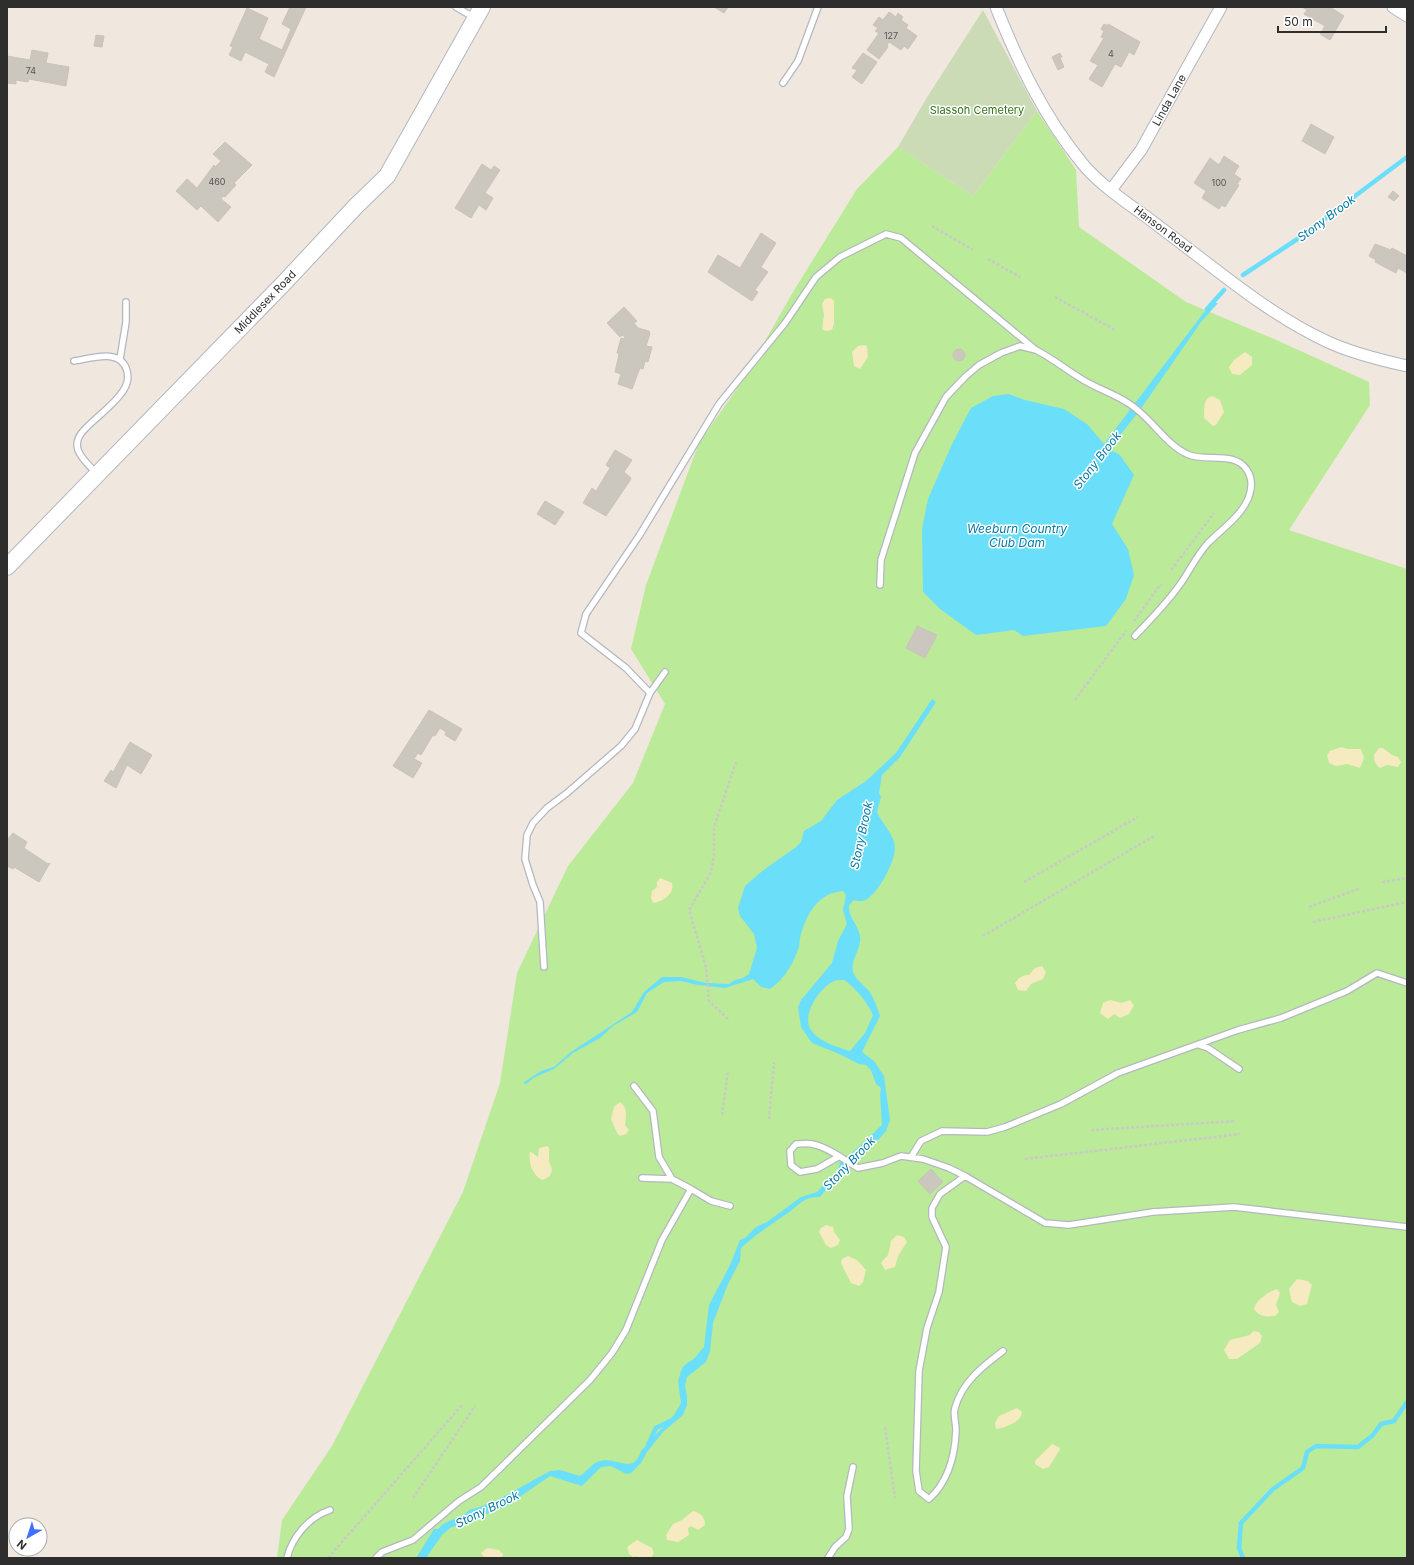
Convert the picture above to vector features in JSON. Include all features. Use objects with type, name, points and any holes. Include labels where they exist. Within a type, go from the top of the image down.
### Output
[{"type":"main road","name":"Middlesex Road","points":[[7,567],[356,206],[387,176],[478,13]]},
{"type":"street","name":"Hanson Road","points":[[996,7],[1018,62],[1053,122],[1082,164],[1111,190],[1261,302],[1301,328],[1326,341],[1351,351],[1407,366]]},
{"type":"street","name":"Linda Lane","points":[[1111,190],[1141,150],[1221,7]]},
{"type":"street","points":[[1393,7],[1407,16]]},
{"type":"lane","points":[[456,7],[478,13]]},
{"type":"lane","points":[[783,84],[798,61],[818,7]]},
{"type":"lane","points":[[650,693],[626,668],[582,633],[586,614],[639,536],[719,404],[786,323],[816,277],[840,257],[886,234],[901,238],[1036,350],[1053,359],[1079,378],[1128,403],[1174,445],[1188,455],[1202,458],[1220,457],[1235,462],[1246,469],[1252,483],[1249,498],[1242,510],[1208,544],[1181,584],[1135,636]]},
{"type":"lane","points":[[120,359],[126,322],[126,302]]},
{"type":"lane","points":[[880,585],[881,560],[915,453],[946,398],[965,377],[979,365],[1001,353],[1020,346],[1036,350]]},
{"type":"lane","points":[[74,361],[107,356],[120,359],[127,369],[128,376],[123,391],[78,436],[76,442],[83,460],[98,474]]},
{"type":"lane","points":[[544,967],[540,902],[525,859],[527,835],[533,823],[546,808],[567,793],[621,746],[635,729],[650,693],[665,672]]},
{"type":"lane","points":[[911,1157],[921,1141],[942,1131],[987,1132],[1005,1127],[1061,1104],[1118,1073],[1238,1030],[1281,1018],[1347,991],[1377,973],[1407,983]]},
{"type":"lane","points":[[1199,1045],[1208,1048],[1239,1069]]},
{"type":"lane","points":[[634,1086],[653,1111],[659,1157],[672,1179]]},
{"type":"lane","points":[[840,1158],[817,1169],[800,1172],[791,1165],[790,1151],[796,1144],[812,1144],[840,1158],[858,1168],[883,1163],[901,1156],[923,1159],[949,1168],[965,1176],[1045,1223],[1069,1225],[1153,1212],[1234,1207],[1407,1227]]},
{"type":"lane","points":[[965,1176],[940,1194],[932,1208],[932,1217],[946,1247],[939,1292],[927,1328],[918,1371],[916,1471],[919,1491],[929,1499],[936,1493],[946,1478],[952,1456],[956,1430],[954,1409],[961,1394],[969,1380],[985,1364],[1003,1351]]},
{"type":"lane","points":[[642,1178],[672,1179],[711,1201],[730,1206]]},
{"type":"lane","points":[[376,1558],[382,1552],[413,1540],[453,1506],[481,1487],[590,1380],[612,1353],[626,1330],[662,1240],[691,1189]]},
{"type":"lane","points":[[828,1558],[835,1547],[846,1537],[849,1529],[847,1496],[853,1467]]},
{"type":"lane","points":[[287,1558],[289,1550],[299,1533],[320,1514],[330,1510]]},
{"type":"path","points":[[932,226],[973,250]]},
{"type":"path","points":[[988,259],[1020,277]]},
{"type":"path","points":[[1055,297],[1115,330]]},
{"type":"path","points":[[1171,570],[1214,512]]},
{"type":"path","points":[[1132,623],[1161,584]]},
{"type":"path","points":[[1075,700],[1128,629]]},
{"type":"path","points":[[728,1019],[709,1001],[708,981],[689,910],[711,872],[714,855],[714,827],[736,762]]},
{"type":"path","points":[[1024,882],[1138,817]]},
{"type":"path","points":[[983,936],[1154,836]]},
{"type":"path","points":[[1382,882],[1407,878]]},
{"type":"path","points":[[1308,907],[1360,888]]},
{"type":"path","points":[[1313,922],[1407,902]]},
{"type":"path","points":[[769,1119],[774,1062]]},
{"type":"path","points":[[722,1115],[728,1070]]},
{"type":"path","points":[[1091,1130],[1236,1121]]},
{"type":"path","points":[[1025,1159],[1240,1134]]},
{"type":"path","points":[[328,1558],[463,1404]]},
{"type":"path","points":[[413,1498],[475,1406]]},
{"type":"path","points":[[885,1427],[895,1498]]},
{"type":"green space","name":"Slassoh Cemetery","points":[[983,10],[1037,111],[973,196],[898,147],[926,99]]},
{"type":"green space","points":[[1037,111],[1076,170],[1079,227],[1186,302],[1274,339],[1369,382],[1370,405],[1289,530],[1407,569],[1407,1558],[277,1558],[282,1520],[332,1446],[463,1192],[500,1083],[517,973],[568,866],[633,783],[665,704],[631,649],[646,585],[699,443],[741,383],[793,292],[857,189],[898,147],[973,196]]},
{"type":"sand","points":[[831,298],[834,301],[834,324],[832,330],[826,331],[822,329],[824,315],[822,304],[825,299]]},
{"type":"sand","points":[[858,346],[867,346],[868,357],[860,369],[854,366],[852,352]]},
{"type":"sand","points":[[1245,352],[1252,357],[1252,365],[1240,375],[1232,374],[1229,367],[1234,360]]},
{"type":"sand","points":[[1212,396],[1220,400],[1224,412],[1216,425],[1213,426],[1204,418],[1205,402]]},
{"type":"sand","points":[[1341,747],[1347,749],[1361,749],[1364,758],[1360,768],[1347,764],[1336,766],[1329,763],[1327,755],[1330,751]]},
{"type":"sand","points":[[1379,748],[1383,748],[1392,755],[1398,757],[1401,762],[1398,767],[1387,765],[1380,768],[1378,767],[1374,759],[1374,755]]},
{"type":"sand","points":[[660,878],[672,883],[672,891],[664,899],[653,903],[651,898],[652,891],[657,887],[657,882]]},
{"type":"sand","points":[[1042,966],[1046,972],[1043,979],[1031,984],[1026,991],[1018,990],[1015,983],[1018,979],[1029,975],[1035,968]]},
{"type":"sand","points":[[1110,1000],[1122,1003],[1130,1000],[1134,1005],[1129,1014],[1120,1018],[1114,1014],[1108,1019],[1100,1013],[1103,1003]]},
{"type":"sand","points":[[620,1102],[623,1104],[625,1110],[625,1125],[629,1130],[626,1134],[620,1136],[617,1133],[611,1119],[614,1107]]},
{"type":"sand","points":[[547,1146],[549,1148],[549,1161],[552,1170],[550,1176],[543,1180],[536,1176],[532,1169],[530,1152],[538,1157],[539,1148]]},
{"type":"sand","points":[[826,1225],[833,1227],[834,1232],[840,1240],[838,1245],[831,1248],[826,1245],[819,1232],[821,1228]]},
{"type":"sand","points":[[897,1235],[904,1237],[907,1242],[898,1256],[895,1267],[885,1270],[881,1263],[888,1255],[891,1241]]},
{"type":"sand","points":[[848,1256],[857,1260],[866,1270],[863,1282],[859,1286],[851,1283],[841,1263],[842,1259]]},
{"type":"sand","points":[[1297,1279],[1308,1281],[1312,1285],[1307,1304],[1300,1306],[1292,1302],[1289,1289]]},
{"type":"sand","points":[[1277,1289],[1280,1293],[1276,1305],[1279,1312],[1275,1316],[1263,1316],[1258,1314],[1254,1309],[1257,1303],[1266,1294]]},
{"type":"sand","points":[[1253,1331],[1259,1332],[1262,1336],[1260,1343],[1237,1359],[1229,1359],[1224,1350],[1230,1340],[1250,1335]]},
{"type":"sand","points":[[1017,1408],[1022,1412],[1021,1416],[1016,1422],[996,1429],[995,1423],[999,1416]]},
{"type":"sand","points":[[1052,1444],[1060,1448],[1059,1451],[1049,1467],[1043,1469],[1035,1464],[1035,1461]]},
{"type":"sand","points":[[693,1511],[702,1516],[705,1525],[698,1530],[691,1526],[688,1528],[689,1535],[678,1542],[667,1540],[666,1535],[673,1524],[682,1520]]},
{"type":"sand","points":[[637,1540],[652,1548],[654,1553],[651,1558],[638,1558],[637,1556],[633,1557],[629,1554],[627,1547]]},
{"type":"sand","points":[[487,1548],[499,1550],[503,1554],[502,1558],[484,1557],[481,1553]]},
{"type":"water","name":"Weeburn Country Club Dam","points":[[1211,303],[1218,303],[1201,322],[1140,410],[1109,449],[1120,455],[1134,475],[1112,524],[1128,549],[1134,575],[1126,599],[1106,626],[1023,636],[1014,630],[976,635],[940,609],[923,592],[922,529],[928,499],[952,444],[971,408],[993,396],[1009,394],[1025,400],[1064,409],[1087,424],[1104,444]]},
{"type":"water","points":[[932,699],[936,702],[900,757],[882,775],[879,793],[881,797],[877,812],[891,834],[894,843],[894,854],[889,870],[874,893],[863,901],[854,900],[849,905],[850,914],[860,936],[859,945],[853,963],[853,972],[871,994],[880,1016],[862,1052],[874,1061],[884,1076],[890,1120],[886,1131],[880,1138],[842,1170],[820,1197],[810,1198],[802,1202],[741,1248],[740,1261],[728,1284],[713,1323],[710,1351],[706,1362],[687,1377],[685,1386],[687,1405],[683,1415],[663,1432],[647,1452],[641,1463],[631,1473],[626,1474],[611,1466],[601,1467],[582,1486],[550,1476],[505,1507],[450,1528],[442,1535],[426,1558],[416,1558],[434,1529],[438,1529],[443,1524],[465,1514],[469,1510],[501,1498],[550,1471],[560,1470],[580,1476],[597,1462],[604,1460],[628,1464],[633,1463],[638,1459],[641,1451],[674,1415],[681,1403],[678,1381],[680,1375],[704,1347],[709,1305],[730,1265],[740,1240],[745,1238],[756,1227],[767,1222],[801,1197],[817,1192],[838,1170],[840,1162],[850,1155],[882,1125],[881,1088],[876,1084],[871,1070],[866,1065],[859,1064],[812,1043],[801,1027],[798,1007],[801,1000],[832,963],[838,941],[847,924],[843,910],[846,895],[843,891],[826,896],[814,907],[806,921],[800,938],[799,948],[793,961],[787,972],[770,989],[761,987],[753,979],[725,988],[698,985],[681,981],[664,982],[647,993],[637,1012],[613,1026],[600,1038],[573,1053],[554,1069],[535,1077],[526,1084],[523,1083],[541,1071],[554,1067],[571,1052],[632,1012],[644,992],[662,977],[681,977],[706,983],[729,984],[749,974],[757,948],[754,934],[740,916],[738,908],[745,886],[761,872],[796,847],[801,842],[804,831],[821,821],[837,800],[866,781],[896,753]],"holes":[[[844,980],[861,996],[873,1015],[865,1033],[850,1051],[829,1044],[819,1038],[814,1034],[808,1024],[808,1018],[813,1003],[822,990],[833,981]]]},
{"type":"building","points":[[290,7],[306,7],[274,77],[265,72],[269,64],[245,52],[241,61],[229,55],[233,47],[230,46],[247,8],[268,18],[259,39],[282,50],[291,29],[282,24]]},
{"type":"building","points":[[714,7],[728,7],[724,13]]},
{"type":"building","points":[[1302,7],[1330,7],[1344,16],[1330,40],[1320,34],[1325,26],[1304,14],[1307,10]]},
{"type":"building","points":[[889,12],[896,17],[898,13],[903,17],[901,20],[908,25],[906,28],[917,36],[908,49],[904,46],[901,50],[889,42],[887,45],[888,47],[879,59],[867,50],[879,33],[875,31],[878,28],[873,25],[879,17],[883,20]]},
{"type":"building","points":[[1104,24],[1108,26],[1108,24],[1140,42],[1134,55],[1129,52],[1121,67],[1115,64],[1102,87],[1089,79],[1098,65],[1090,61],[1104,38],[1101,37],[1104,31],[1101,29]]},
{"type":"building","points":[[96,35],[104,36],[102,47],[94,46]]},
{"type":"building","points":[[32,50],[48,53],[46,63],[69,67],[66,86],[29,79],[28,82],[16,80],[16,84],[7,83],[7,56],[30,60]]},
{"type":"building","points":[[863,53],[877,62],[862,84],[852,77],[857,70],[852,68]]},
{"type":"building","points":[[1060,53],[1062,57],[1060,58],[1064,67],[1058,70],[1052,57]]},
{"type":"building","points":[[1311,124],[1334,137],[1325,154],[1302,141]]},
{"type":"building","points":[[225,142],[252,165],[234,183],[236,185],[225,197],[223,196],[221,199],[231,207],[218,222],[201,206],[197,210],[176,191],[187,179],[197,188],[214,165],[215,167],[221,161],[213,154]]},
{"type":"building","points":[[1224,156],[1239,166],[1234,174],[1241,179],[1237,184],[1239,185],[1225,207],[1222,205],[1219,209],[1202,198],[1206,191],[1194,183],[1210,158],[1219,165]]},
{"type":"building","points":[[482,164],[491,170],[494,166],[500,170],[485,193],[493,198],[486,210],[479,205],[471,218],[455,208]]},
{"type":"building","points":[[1393,191],[1399,196],[1394,201],[1388,197]]},
{"type":"building","points":[[761,233],[776,243],[761,267],[768,272],[755,290],[758,292],[752,301],[708,272],[718,255],[740,268]]},
{"type":"building","points":[[1375,244],[1391,250],[1392,248],[1407,256],[1407,273],[1398,268],[1396,273],[1375,262],[1376,260],[1369,256]]},
{"type":"building","points":[[624,307],[637,321],[634,323],[638,328],[649,331],[650,334],[646,346],[652,347],[648,362],[645,361],[643,369],[640,368],[632,389],[618,384],[621,374],[615,372],[619,353],[617,353],[621,338],[624,339],[625,337],[622,335],[620,337],[607,323]]},
{"type":"building","points":[[957,349],[961,349],[965,355],[961,361],[957,361],[953,357],[953,353]]},
{"type":"building","points":[[615,450],[632,460],[624,472],[631,479],[606,516],[583,503],[592,488],[596,491],[610,468],[606,465]]},
{"type":"building","points":[[545,501],[564,512],[555,525],[537,514]]},
{"type":"building","points":[[917,626],[937,635],[925,658],[906,648]]},
{"type":"building","points":[[429,710],[462,729],[455,741],[445,735],[446,732],[440,728],[435,736],[433,735],[421,755],[418,753],[414,759],[422,763],[413,778],[393,766]]},
{"type":"building","points":[[130,742],[152,755],[141,774],[127,765],[116,788],[104,781],[111,770],[113,772]]},
{"type":"building","points":[[13,833],[27,842],[24,848],[48,864],[50,863],[39,882],[14,867],[13,869],[7,866],[7,840]]},
{"type":"building","points":[[931,1169],[943,1182],[930,1194],[918,1181]]},
{"type":"waterway","name":"Stony Brook","points":[[1243,275],[1299,238],[1407,157]]},
{"type":"waterway","name":"Stony Brook","points":[[1207,309],[1224,290]]},
{"type":"waterway","name":"Stony Brook","points":[[682,1377],[686,1367],[697,1360]]},
{"type":"waterway","points":[[1243,1558],[1239,1548],[1241,1523],[1273,1489],[1303,1468],[1307,1452],[1316,1446],[1358,1447],[1373,1435],[1381,1424],[1394,1421],[1407,1402]]},
{"type":"waterway","name":"Stony Brook","points":[[648,1445],[656,1428],[672,1420]]}]
